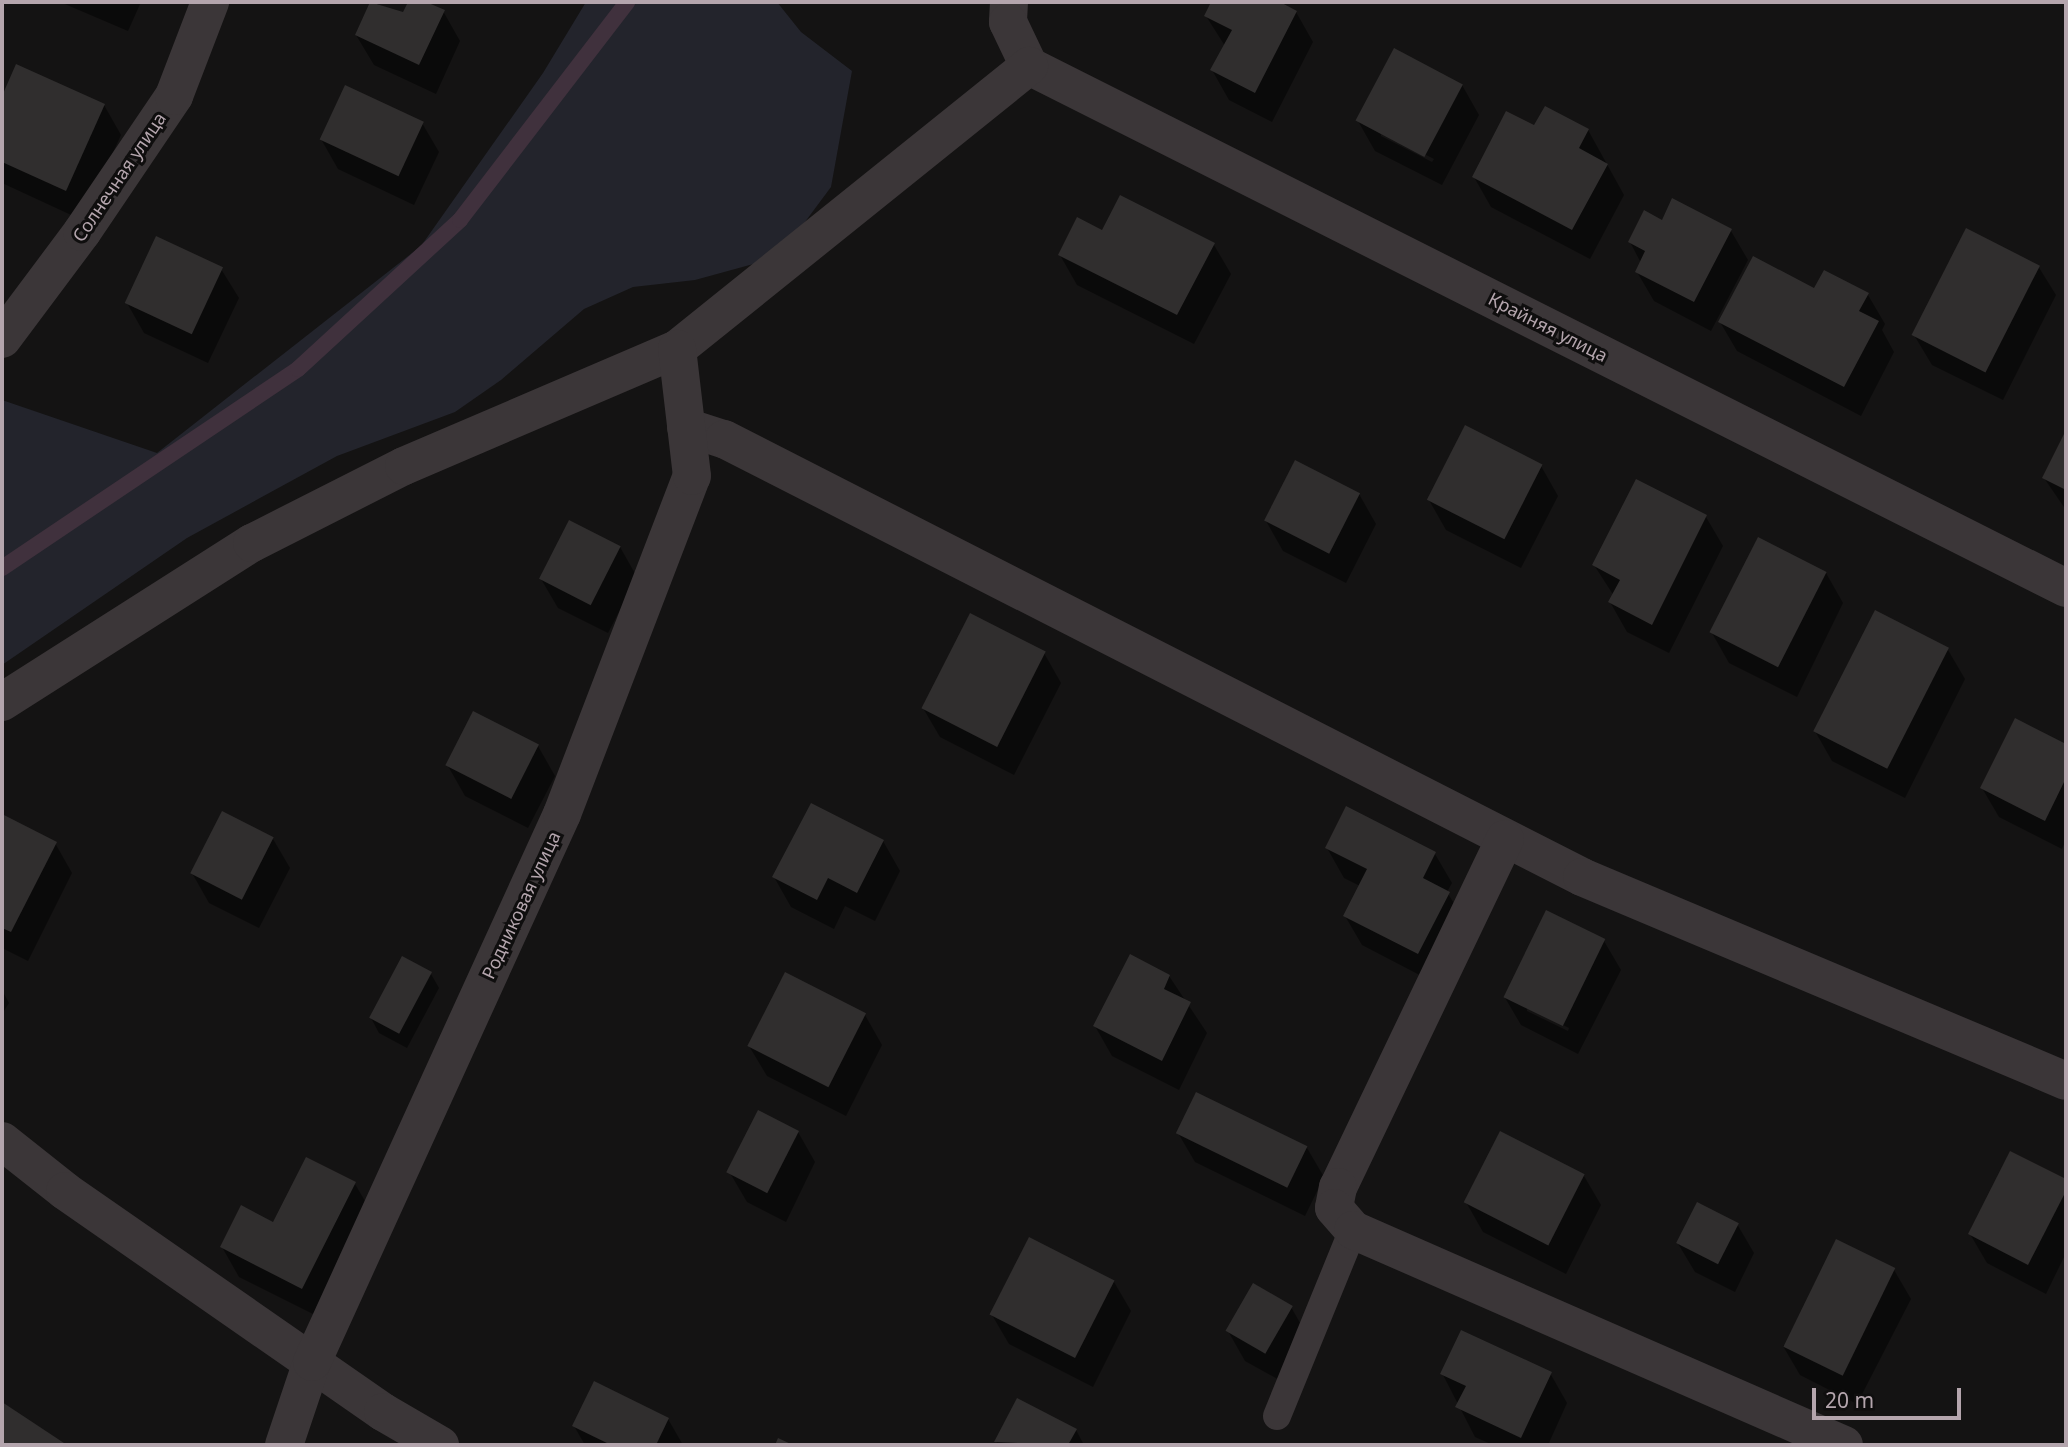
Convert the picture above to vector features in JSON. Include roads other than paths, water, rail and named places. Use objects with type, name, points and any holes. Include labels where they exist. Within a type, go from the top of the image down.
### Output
[{"type":"street","name":"Солнечная улица","points":[[2,339],[82,232],[174,96],[210,2]]},
{"type":"street","points":[[2,702],[252,543],[404,466],[677,349],[1029,66],[1008,22],[1009,2]]},
{"type":"street","name":"Крайняя улица","points":[[1029,66],[2066,588]]},
{"type":"street","name":"Родниковая улица","points":[[284,1445],[313,1362],[562,814],[692,476],[677,349]]},
{"type":"street","points":[[686,428],[724,439],[1582,877],[2066,1081]]},
{"type":"street","points":[[1505,839],[1338,1187],[1334,1208],[1353,1230],[1844,1445]]},
{"type":"street","points":[[2,1141],[65,1191],[313,1362],[440,1445]]},
{"type":"lane","points":[[1277,1416],[1353,1230]]},
{"type":"waterway","points":[[2,568],[298,369],[460,220],[627,2]]}]
